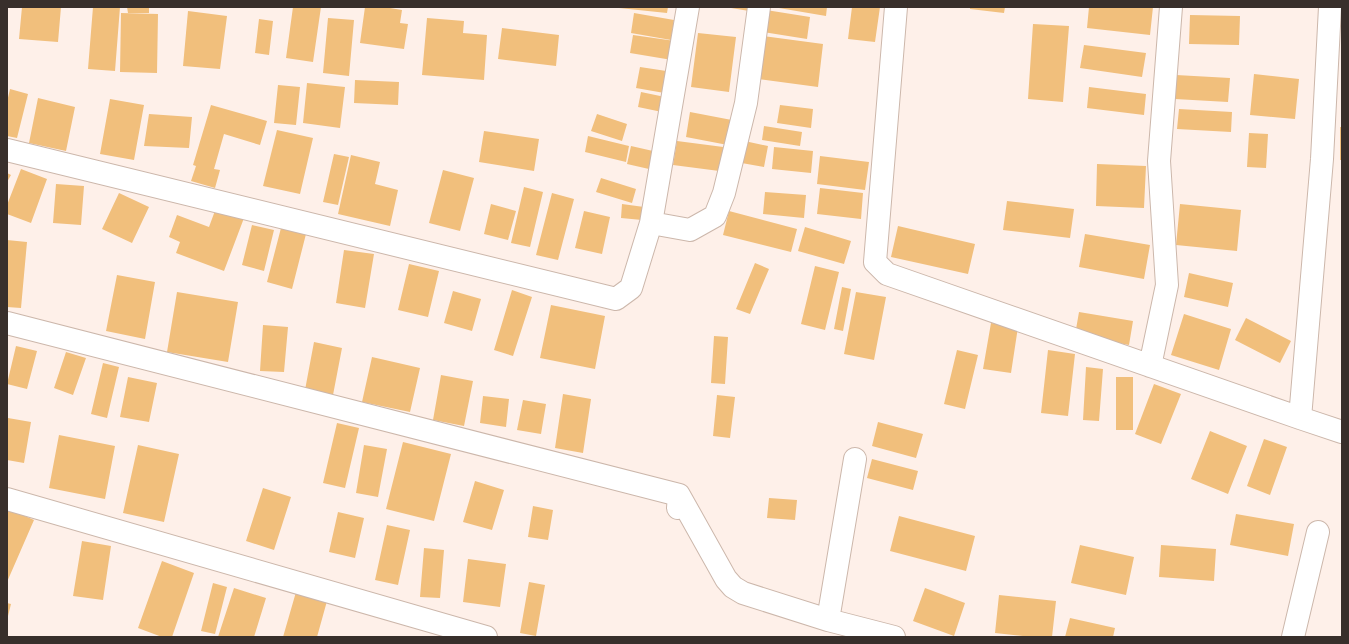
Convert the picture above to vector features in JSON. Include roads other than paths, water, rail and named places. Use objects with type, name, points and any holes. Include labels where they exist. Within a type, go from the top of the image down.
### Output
[{"type":"street","points":[[7,150],[616,299],[631,288],[651,223],[688,7]]},
{"type":"street","points":[[651,223],[690,230],[715,216],[724,193],[746,103],[759,7]]},
{"type":"street","points":[[896,7],[875,262],[887,274],[1342,432]]},
{"type":"street","points":[[1150,366],[1167,285],[1159,161],[1171,7]]},
{"type":"street","points":[[1300,418],[1322,159],[1330,7]]},
{"type":"street","points":[[7,324],[679,502],[726,579],[733,587],[743,593],[828,620],[894,637]]},
{"type":"street","points":[[828,620],[855,459]]},
{"type":"street","points":[[7,499],[486,637]]},
{"type":"street","points":[[1293,637],[1318,532]]}]
